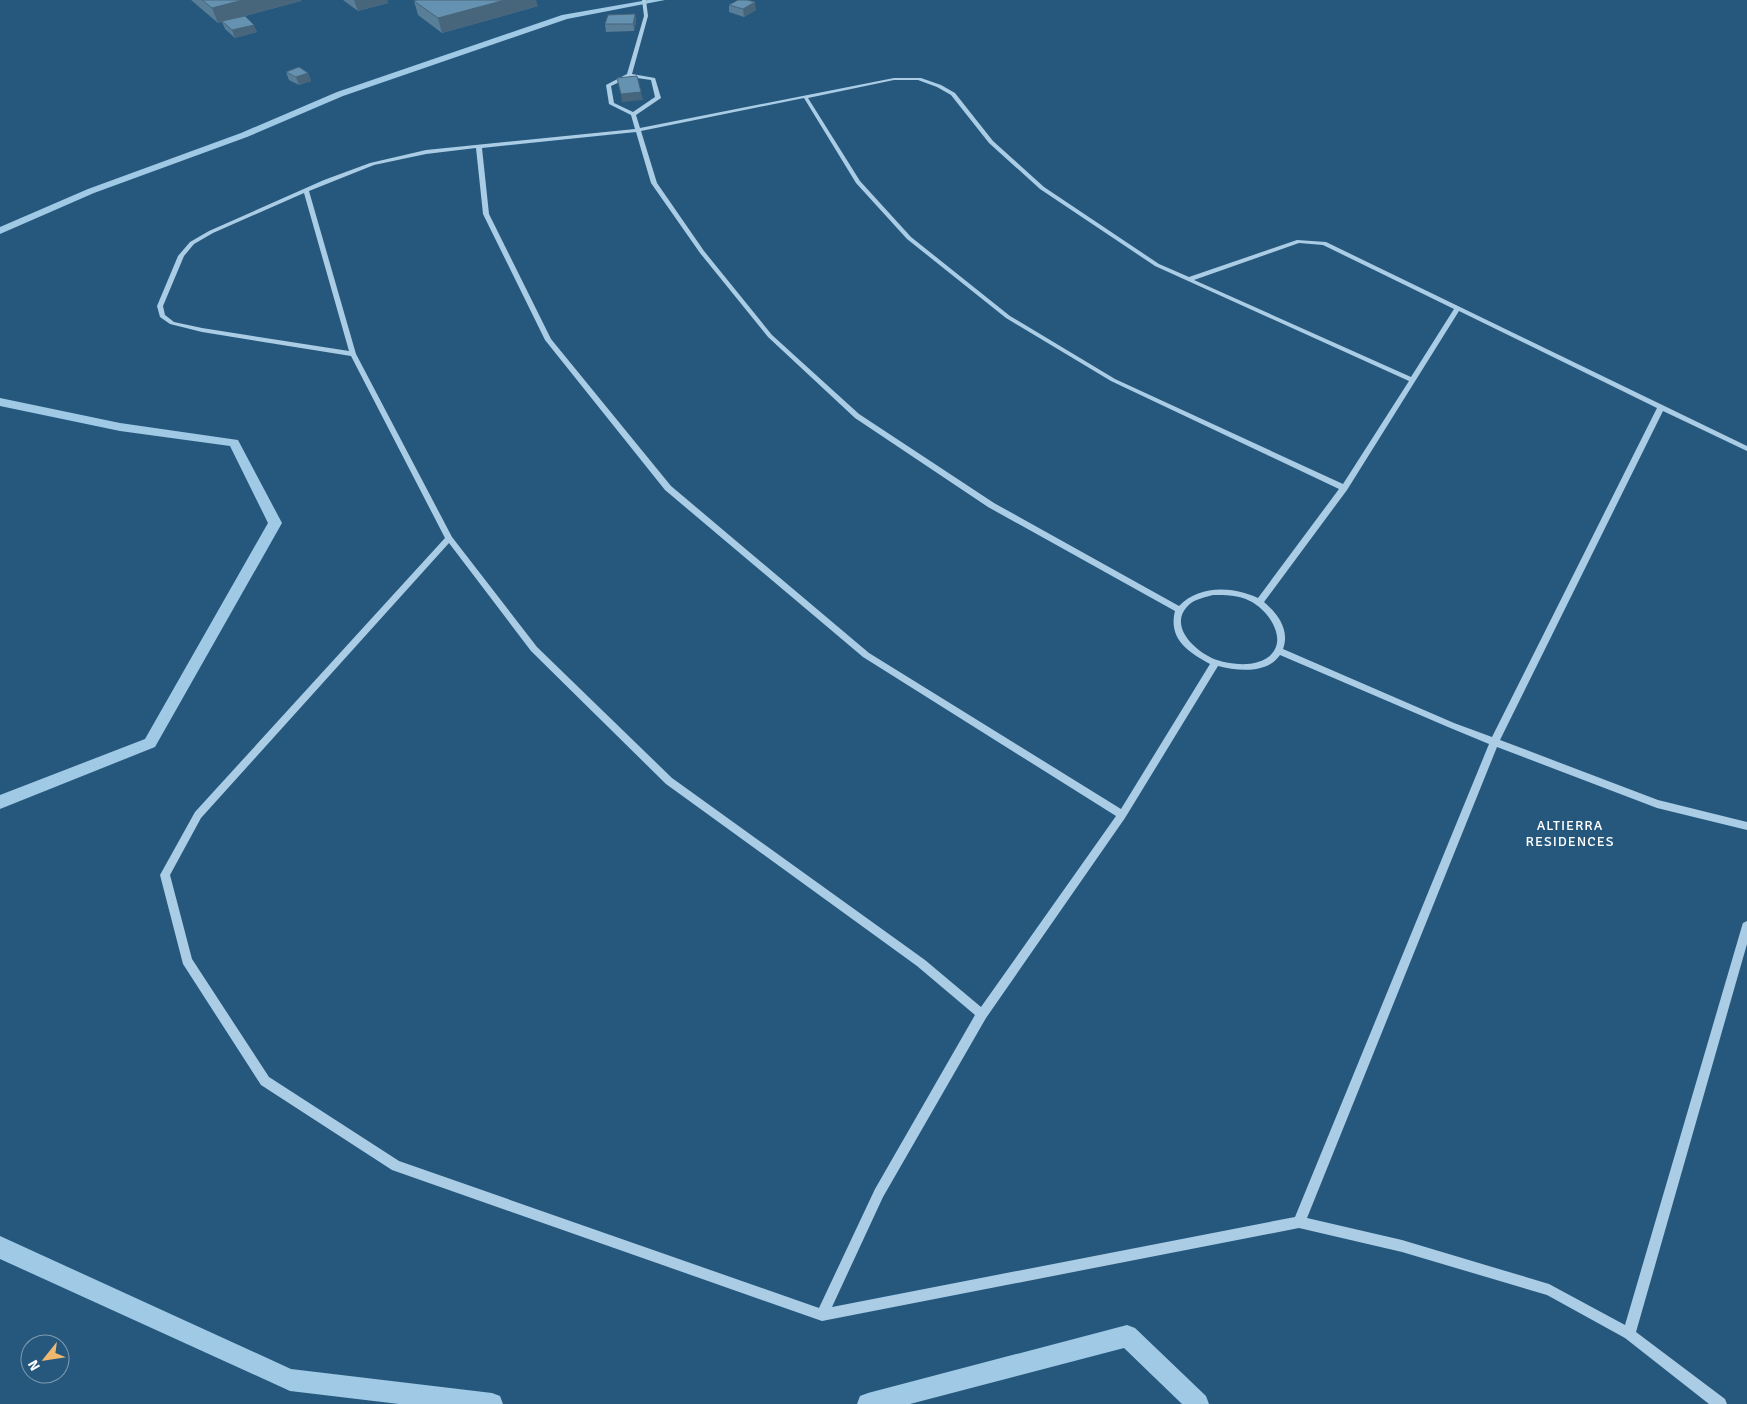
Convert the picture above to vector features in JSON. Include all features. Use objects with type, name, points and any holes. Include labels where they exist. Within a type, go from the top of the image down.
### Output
[{"type":"street","points":[[629,76],[646,16],[644,0]]},
{"type":"street","points":[[633,114],[658,98],[653,79],[629,76],[608,85],[612,104],[633,114],[654,183],[702,252],[770,336],[857,416],[991,505],[1179,610]]},
{"type":"street","points":[[352,354],[202,330],[172,323],[162,316],[160,306],[181,256],[192,244],[211,232],[326,181],[372,164],[426,152],[638,130],[894,79],[919,79],[940,86],[953,94],[991,142],[1042,188],[1157,265],[1412,380]]},
{"type":"street","points":[[805,96],[858,182],[909,238],[1008,317],[1113,380],[1344,488]]},
{"type":"street","points":[[478,147],[486,214],[548,340],[668,488],[866,655],[1122,815]]},
{"type":"street","points":[[306,191],[352,354],[449,538],[534,650],[669,781],[922,963],[982,1014]]},
{"type":"street","points":[[1190,280],[1299,241],[1324,243],[1457,310],[1747,449]]},
{"type":"street","points":[[1259,602],[1344,488],[1457,310]]},
{"type":"street","points":[[1299,1222],[1495,741],[1661,407]]},
{"type":"street","points":[[449,538],[198,815],[165,874],[186,961],[265,1081],[396,1166],[822,1315],[1299,1222],[1402,1246],[1549,1290],[1629,1334],[1720,1404]]},
{"type":"street","points":[[1227,592],[1244,595],[1259,602],[1272,613],[1280,625],[1282,638],[1279,651],[1270,659],[1252,667],[1231,668],[1215,664],[1198,656],[1179,635],[1176,622],[1179,610],[1187,600],[1198,594],[1227,592]]},
{"type":"street","points":[[1279,651],[1495,741],[1657,804],[1747,826]]},
{"type":"street","points":[[822,1315],[879,1193],[982,1014],[1122,815],[1215,664]]},
{"type":"street","points":[[1629,1334],[1747,926]]},
{"type":"building","points":[[202,0],[243,0],[212,8]]},
{"type":"building","points":[[505,0],[438,18],[414,1]]},
{"type":"building","points":[[738,0],[755,2],[743,9],[729,5]]},
{"type":"building","points":[[635,14],[633,24],[605,24],[608,15]]},
{"type":"building","points":[[245,16],[254,25],[232,30],[222,21]]},
{"type":"building","points":[[299,67],[308,73],[296,77],[286,72]]},
{"type":"building","points":[[637,76],[641,92],[621,94],[617,78]]},
{"type":"waterway","points":[[0,231],[91,191],[244,135],[340,94],[565,17],[661,0]]},
{"type":"waterway","points":[[0,402],[120,427],[234,443],[275,523],[150,743],[0,802]]},
{"type":"waterway","points":[[0,1246],[2,1249],[290,1380],[492,1404]]},
{"type":"waterway","points":[[868,1404],[1127,1336],[1198,1404]]},
{"type":"district","name":"ALTIERRA RESIDENCES","points":[[1570,834]]}]
